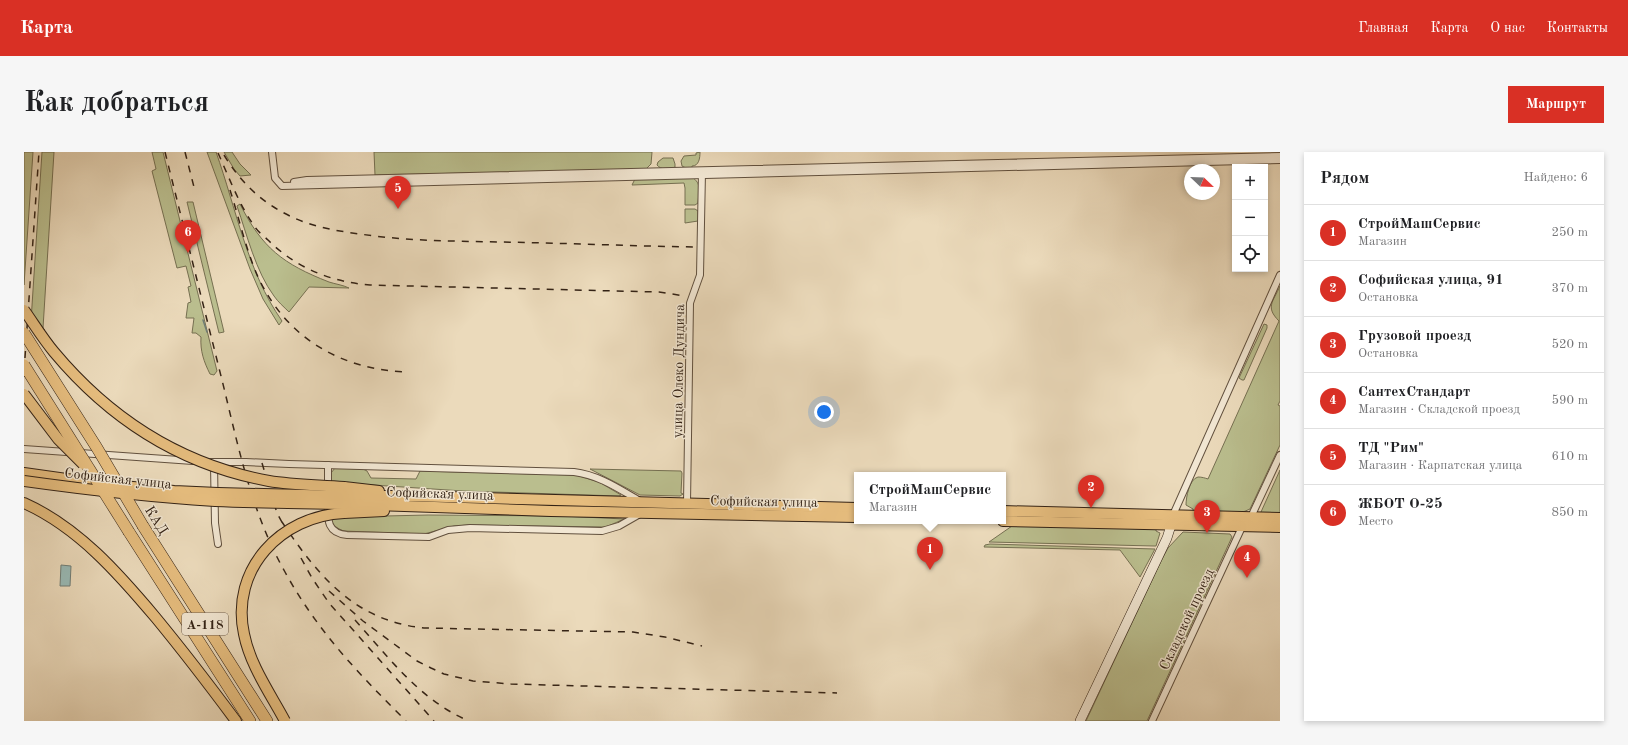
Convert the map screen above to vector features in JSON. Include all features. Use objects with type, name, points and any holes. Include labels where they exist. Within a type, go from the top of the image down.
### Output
[{"type":"highway","name":"КАД","points":[[24,333],[97,448],[143,526],[267,721]]},
{"type":"highway","name":"А-118","points":[[24,365],[250,721]]},
{"type":"main road","points":[[24,310],[54,351],[85,385],[115,412],[136,428],[159,442],[210,464],[344,500]]},
{"type":"main road","points":[[24,394],[58,439],[89,469]]},
{"type":"main road","points":[[24,469],[42,476]]},
{"type":"main road","name":"Софийская улица","points":[[24,474],[83,482],[174,491],[344,500],[389,510],[408,507],[642,507],[686,503],[854,508]]},
{"type":"main road","name":"Софийская улица","points":[[24,481],[85,490],[217,501],[344,500],[409,496],[854,517]]},
{"type":"main road","points":[[286,721],[260,675],[247,648],[242,617],[245,588],[254,568],[266,549],[286,531],[310,519],[324,515],[344,500]]},
{"type":"main road","points":[[24,503],[61,525],[93,551],[129,586],[185,654],[236,721]]},
{"type":"main road","points":[[1006,511],[1173,520],[1280,528]]},
{"type":"main road","points":[[1006,521],[1173,520],[1251,517],[1280,518]]},
{"type":"street","points":[[272,152],[275,180],[279,183],[307,180],[1280,160]]},
{"type":"street","points":[[702,172],[1280,156]]},
{"type":"street","name":"улица Олеко Дундича","points":[[686,503],[690,303],[700,275],[702,172]]},
{"type":"street","points":[[1080,721],[1167,538],[1173,520],[1280,275]]},
{"type":"street","points":[[24,449],[214,462],[246,462],[574,472],[599,478],[642,507],[619,526],[602,531],[470,528],[448,530],[429,537],[341,535],[330,526],[328,521],[328,465]]},
{"type":"street","points":[[1251,517],[1280,455]]},
{"type":"street","points":[[214,462],[215,523],[218,544]]},
{"type":"street","name":"Складской проезд","points":[[1152,721],[1242,526]]},
{"type":"green space","points":[[24,152],[33,152],[24,285]]},
{"type":"green space","points":[[42,152],[54,152],[43,328],[45,330],[34,329],[31,321]]},
{"type":"green space","points":[[152,152],[163,152],[217,371],[214,375],[210,374],[204,361],[201,347],[201,337],[196,333],[192,333],[194,318],[186,318],[188,303],[191,302],[188,287],[191,286],[186,266],[177,268],[152,171],[156,169]]},
{"type":"green space","points":[[207,152],[216,152],[243,239],[260,281],[270,302],[282,321],[279,325],[263,299],[250,269]]},
{"type":"green space","points":[[224,152],[232,152],[240,164],[251,175],[240,176]]},
{"type":"green space","points":[[374,152],[652,152],[651,164],[646,169],[375,175]]},
{"type":"green space","points":[[700,152],[699,161],[696,165],[692,166],[692,168],[682,166],[681,161],[684,156],[696,155],[696,153]]},
{"type":"green space","points":[[663,158],[673,158],[675,167],[665,169],[659,167],[657,165],[658,162]]},
{"type":"green space","points":[[692,177],[699,185],[698,203],[695,205],[685,205],[684,183],[632,185],[635,179]]},
{"type":"green space","points":[[187,202],[193,202],[224,332],[219,333]]},
{"type":"green space","points":[[240,204],[257,232],[276,253],[286,261],[329,282],[349,288],[309,287],[289,312],[276,298],[257,265],[237,206]]},
{"type":"green space","points":[[685,209],[695,209],[698,211],[698,221],[685,223]]},
{"type":"green space","points":[[1280,286],[1280,401],[1278,405],[1280,406],[1280,445],[1250,509],[1243,512],[1193,511],[1193,509],[1186,505],[1190,485],[1195,478],[1198,477],[1208,479],[1279,321],[1272,312],[1271,308]]},
{"type":"green space","points":[[1264,324],[1267,325],[1267,328],[1244,380],[1242,380],[1239,378]]},
{"type":"green space","points":[[335,468],[363,469],[367,471],[371,478],[416,479],[420,471],[576,475],[599,482],[621,495],[463,491],[343,483],[342,517],[428,515],[562,516],[624,519],[606,527],[469,525],[454,526],[424,534],[343,531],[334,526],[331,519],[331,473]]},
{"type":"green space","points":[[590,469],[681,471],[681,493],[683,494],[680,496],[640,495]]},
{"type":"green space","points":[[1280,470],[1280,513],[1263,513],[1261,512]]},
{"type":"green space","points":[[1012,526],[1156,529],[1156,531],[1160,533],[1156,546],[989,542]]},
{"type":"green space","points":[[1183,532],[1230,534],[1232,537],[1147,721],[1086,721],[1161,561],[1168,548]]},
{"type":"green space","points":[[985,545],[1155,549],[1140,577],[1120,550],[984,547]]},
{"type":"water","points":[[61,565],[71,566],[70,586],[60,586]]},
{"type":"waterway","points":[[203,320],[207,332]]},
{"type":"railway","points":[[24,372],[39,152]]},
{"type":"railway","points":[[165,152],[240,453],[254,502],[263,526],[285,572],[311,614],[355,669],[406,721]]},
{"type":"railway","points":[[185,152],[195,191]]},
{"type":"railway","points":[[218,153],[239,200],[258,231],[279,250],[302,266],[328,277],[342,281],[370,285],[659,292],[685,296]]},
{"type":"railway","points":[[224,155],[238,175],[262,199],[292,217],[317,226],[334,230],[395,238],[429,240],[695,247]]},
{"type":"railway","points":[[230,190],[246,245],[258,277],[270,299],[284,318],[301,334],[319,347],[339,357],[361,365],[384,370],[408,372]]},
{"type":"railway","points":[[262,463],[277,513],[284,526]]},
{"type":"railway","points":[[282,522],[310,560],[341,593],[358,606],[378,616],[400,624],[424,628],[633,632],[665,637],[702,646]]},
{"type":"railway","points":[[301,558],[312,578],[329,603],[434,721]]},
{"type":"railway","points":[[329,591],[363,621],[417,661],[444,674],[473,681],[511,684],[837,693]]},
{"type":"railway","points":[[355,620],[393,663],[421,690],[436,702],[469,721]]},
{"type":"place","name":"ТД \"Рим\"","points":[[398,209]]},
{"type":"place","name":"ЖБОТ О-25","points":[[188,253]]},
{"type":"place","name":"Софийская улица, 91","points":[[1091,508]]},
{"type":"place","name":"Грузовой проезд","points":[[1207,533]]},
{"type":"place","name":"СтройМашСервис","points":[[930,570]]},
{"type":"place","name":"СантехСтандарт","points":[[1247,578]]}]
